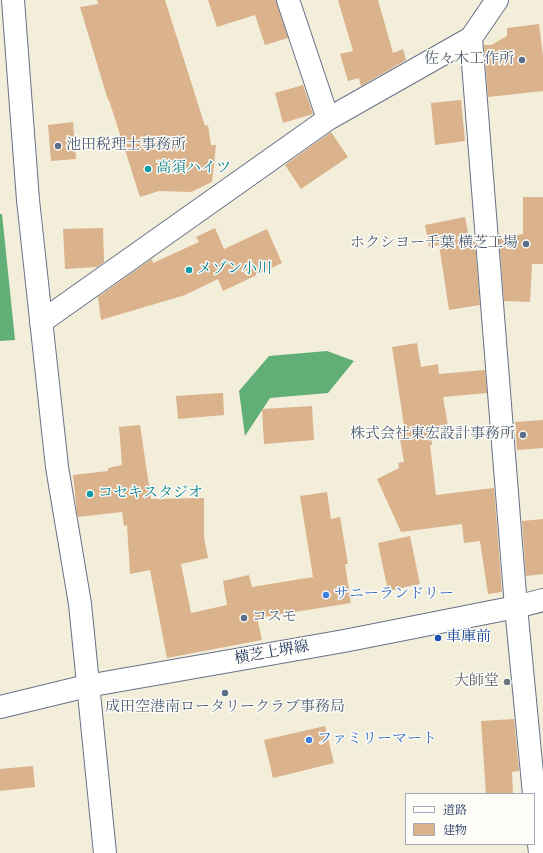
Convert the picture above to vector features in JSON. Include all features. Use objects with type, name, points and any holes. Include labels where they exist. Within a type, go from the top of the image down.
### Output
[{"type":"street","points":[[12,0],[28,200],[41,322],[57,467],[80,604],[87,686],[105,853]]},
{"type":"street","points":[[288,0],[328,119]]},
{"type":"street","points":[[41,322],[328,119],[471,38],[497,0]]},
{"type":"street","points":[[471,38],[516,607],[534,793]]},
{"type":"street","name":"横芝上堺線","points":[[0,707],[87,686],[344,641],[516,607],[543,600]]},
{"type":"street","points":[[535,811],[540,853]]},
{"type":"green space","points":[[0,214],[2,214],[15,340],[0,341]]},
{"type":"green space","points":[[327,351],[354,361],[328,393],[270,398],[245,436],[239,391],[269,356]]},
{"type":"building","points":[[97,0],[165,0],[205,126],[208,125],[211,145],[216,145],[212,182],[191,192],[159,191],[140,197],[108,100],[80,7],[98,4]]},
{"type":"building","points":[[208,0],[276,0],[288,38],[265,45],[255,15],[217,27]]},
{"type":"building","points":[[338,0],[378,0],[393,53],[403,49],[406,60],[361,86],[359,78],[348,81],[340,54],[353,51]]},
{"type":"building","points":[[539,24],[543,56],[543,91],[488,97],[484,45],[491,45],[507,36],[507,28]]},
{"type":"building","points":[[303,85],[313,114],[283,123],[275,93]]},
{"type":"building","points":[[461,100],[465,141],[435,145],[431,103]]},
{"type":"building","points":[[73,122],[76,159],[51,161],[48,125]]},
{"type":"building","points":[[331,132],[348,157],[301,189],[285,165]]},
{"type":"building","points":[[523,197],[543,197],[543,264],[532,264],[530,302],[504,301],[499,238],[523,234]]},
{"type":"building","points":[[465,217],[470,242],[475,241],[480,305],[449,310],[439,245],[429,247],[425,225]]},
{"type":"building","points":[[103,228],[104,262],[97,267],[65,269],[63,229]]},
{"type":"building","points":[[215,228],[224,249],[267,229],[282,263],[223,291],[218,279],[185,295],[101,320],[98,297],[150,260],[152,259],[153,263],[199,242],[196,237]]},
{"type":"building","points":[[417,343],[421,367],[438,364],[439,374],[485,370],[487,393],[443,397],[448,426],[430,428],[432,445],[430,445],[436,495],[494,488],[502,592],[488,594],[480,541],[464,543],[462,524],[401,532],[377,479],[399,468],[398,463],[404,462],[399,433],[405,432],[392,347]]},
{"type":"building","points":[[223,393],[224,415],[178,419],[176,396]]},
{"type":"building","points":[[312,406],[314,440],[264,444],[262,409]]},
{"type":"building","points":[[543,420],[543,448],[517,450],[515,422]]},
{"type":"building","points":[[140,425],[151,499],[204,498],[204,537],[208,558],[181,564],[191,613],[227,605],[223,581],[249,575],[252,587],[313,577],[300,496],[327,492],[331,519],[340,517],[348,564],[345,564],[351,603],[257,618],[262,640],[167,658],[150,570],[130,574],[127,525],[124,526],[122,512],[78,517],[77,513],[73,475],[108,471],[108,468],[122,465],[119,427]]},
{"type":"building","points":[[543,519],[543,574],[526,576],[522,521]]},
{"type":"building","points":[[410,536],[420,584],[388,591],[378,543]]},
{"type":"building","points":[[514,719],[519,771],[512,772],[513,793],[486,793],[481,721]]},
{"type":"building","points":[[325,726],[334,763],[273,778],[264,740]]},
{"type":"building","points":[[33,766],[35,787],[0,791],[0,769]]},
{"type":"place","name":"佐々木工作所","points":[[522,60]]},
{"type":"place","name":"池田税理士事務所","points":[[58,146]]},
{"type":"place","name":"高須ハイツ","points":[[148,169]]},
{"type":"place","name":"ホクシヨー千葉 横芝工場","points":[[526,244]]},
{"type":"place","name":"メゾン小川","points":[[189,270]]},
{"type":"place","name":"株式会社東宏設計事務所","points":[[523,435]]},
{"type":"place","name":"コセキスタジオ","points":[[90,494]]},
{"type":"place","name":"サニーランドリー","points":[[326,595]]},
{"type":"place","name":"コスモ","points":[[244,618]]},
{"type":"place","name":"車庫前","points":[[438,638]]},
{"type":"place","name":"大師堂","points":[[507,682]]},
{"type":"place","name":"成田空港南ロータリークラブ事務局","points":[[225,693]]},
{"type":"place","name":"ファミリーマート","points":[[309,740]]}]
